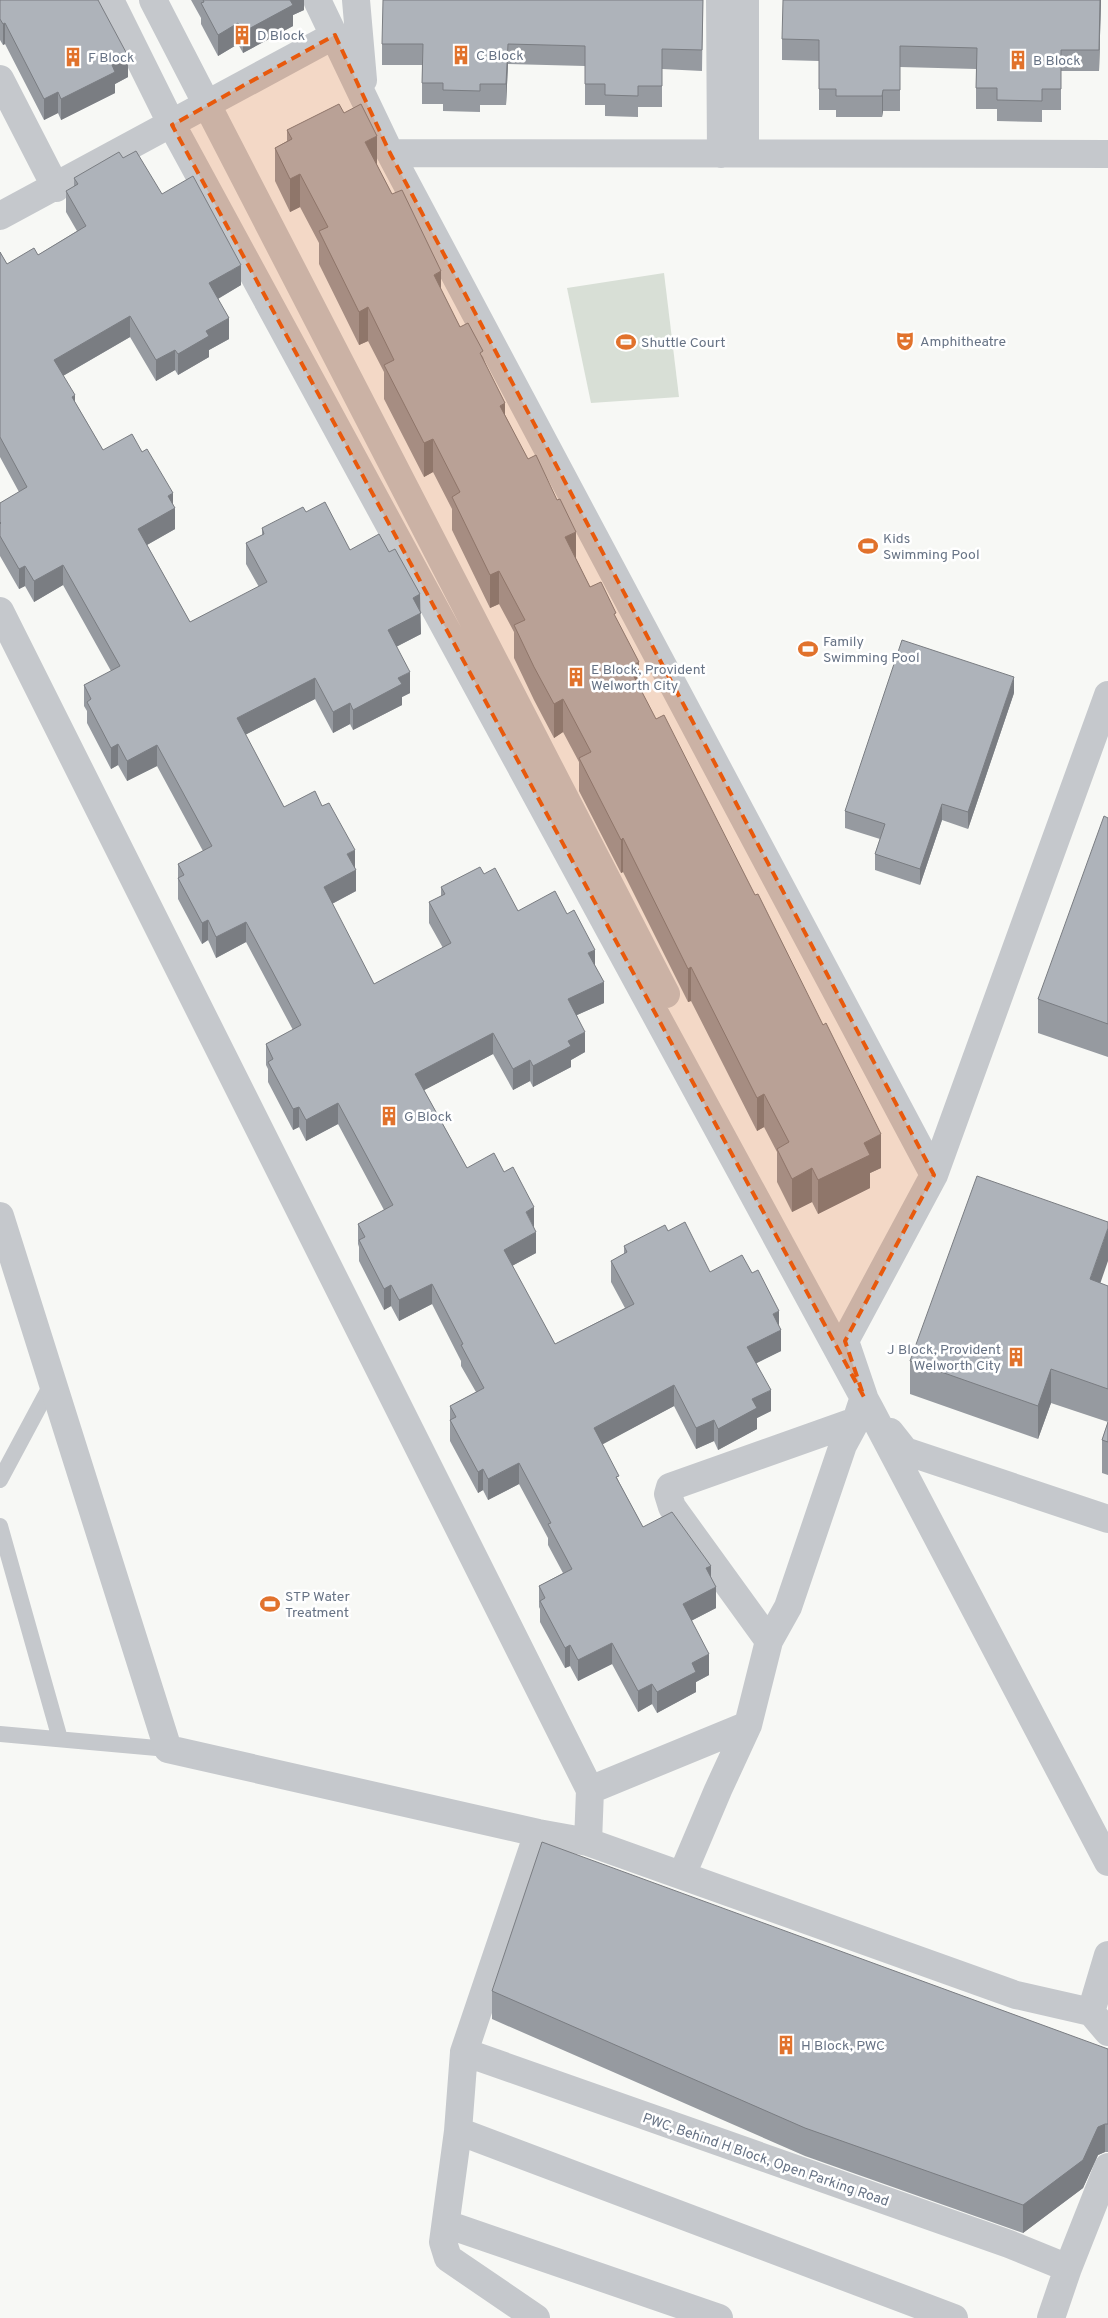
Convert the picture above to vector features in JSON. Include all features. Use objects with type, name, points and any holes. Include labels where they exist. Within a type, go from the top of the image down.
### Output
[{"type":"street","points":[[110,0],[172,124],[1108,1862]]},
{"type":"street","points":[[153,0],[845,1341],[864,1409],[904,1451],[1108,1520]]},
{"type":"street","points":[[316,0],[335,35],[390,153],[934,1175]]},
{"type":"street","points":[[356,0],[365,101]]},
{"type":"street","points":[[720,0],[733,154]]},
{"type":"street","points":[[733,154],[745,0]]},
{"type":"street","points":[[0,216],[56,188],[335,35]]},
{"type":"street","points":[[0,79],[7,112],[56,188]]},
{"type":"street","points":[[390,153],[1108,154]]},
{"type":"street","points":[[0,610],[590,1790],[588,1842]]},
{"type":"street","points":[[845,1341],[934,1175],[1108,695]]},
{"type":"street","points":[[0,1216],[168,1749],[538,1833],[588,1842],[1016,1995],[1100,2022],[1108,1955]]},
{"type":"street","points":[[682,1875],[748,1725],[769,1641],[788,1607],[843,1445],[864,1409]]},
{"type":"street","points":[[769,1641],[672,1507],[668,1494],[670,1487],[864,1409]]},
{"type":"street","points":[[590,1790],[748,1725]]},
{"type":"street","points":[[536,2318],[448,2258],[443,2242],[458,2131],[464,2052],[538,1833]]},
{"type":"street","name":"PWC, Behind H Block, Open Parking Road","points":[[464,2052],[1008,2244],[1068,2268]]},
{"type":"street","points":[[458,2131],[954,2318]]},
{"type":"street","points":[[1050,2318],[1108,2167]]},
{"type":"street","points":[[446,2224],[719,2318]]},
{"type":"lane","points":[[0,1480],[53,1381]]},
{"type":"lane","points":[[0,1526],[60,1739]]},
{"type":"lane","points":[[0,1734],[168,1749]]},
{"type":"highlighted area","points":[[335,35],[390,153],[934,1175],[845,1341],[864,1397],[172,125]]},
{"type":"shaded area","name":"Shuttle Court","points":[[664,273],[679,397],[591,403],[567,288]]},
{"type":"building","name":"F Block","points":[[0,0],[98,0],[128,56],[112,65],[115,72],[61,99],[58,92],[44,99],[5,23],[3,24],[0,19]]},
{"type":"building","points":[[203,0],[290,0],[293,5],[243,32],[238,23],[218,35],[201,3],[204,2]]},
{"type":"building","name":"C Block","points":[[383,0],[703,0],[702,50],[662,49],[662,86],[638,86],[638,96],[605,95],[605,84],[585,84],[585,46],[508,44],[506,84],[480,84],[480,91],[443,90],[443,83],[422,83],[423,44],[382,44]]},
{"type":"building","name":"B Block","points":[[783,0],[1100,0],[1099,50],[1061,50],[1061,89],[1042,89],[1042,101],[997,100],[997,88],[976,88],[977,48],[900,46],[900,90],[883,90],[882,96],[836,96],[836,89],[819,89],[819,40],[782,39]]},
{"type":"building","name":"E Block, Provident Welworth City","points":[[339,104],[344,113],[361,104],[377,136],[365,142],[392,194],[402,190],[441,271],[434,275],[460,327],[468,323],[483,351],[480,353],[505,403],[500,406],[528,459],[536,455],[557,500],[560,499],[576,532],[565,537],[590,587],[601,582],[616,613],[614,614],[639,662],[629,667],[656,719],[664,715],[755,895],[758,894],[823,1025],[826,1023],[881,1134],[864,1143],[870,1155],[818,1180],[812,1168],[792,1179],[777,1149],[789,1142],[764,1094],[757,1098],[691,967],[688,969],[623,838],[621,840],[579,758],[591,752],[563,699],[554,704],[534,667],[514,625],[525,620],[499,571],[490,575],[452,497],[460,492],[433,439],[424,443],[384,365],[394,360],[368,307],[359,312],[319,231],[328,227],[300,174],[290,179],[275,148],[292,139],[287,130]]},
{"type":"building","name":"G Block","points":[[136,151],[162,194],[193,176],[241,265],[209,283],[229,318],[206,331],[209,336],[178,354],[175,350],[156,360],[130,316],[54,360],[75,395],[72,397],[103,450],[132,434],[142,452],[147,449],[173,493],[168,496],[175,508],[138,529],[190,622],[267,582],[246,543],[264,534],[262,528],[303,507],[306,512],[325,502],[350,550],[379,534],[389,552],[395,549],[420,594],[413,598],[421,613],[388,630],[410,672],[398,678],[402,684],[353,710],[350,703],[333,712],[315,678],[237,718],[284,807],[315,791],[322,806],[329,803],[355,850],[347,854],[356,870],[324,887],[374,984],[451,943],[429,902],[445,894],[441,887],[480,867],[484,874],[495,868],[518,911],[555,891],[567,914],[574,910],[595,950],[588,953],[604,982],[568,999],[585,1032],[568,1041],[571,1046],[533,1066],[530,1060],[513,1069],[493,1033],[415,1074],[467,1168],[494,1153],[504,1172],[513,1167],[534,1207],[526,1212],[536,1232],[504,1250],[555,1344],[634,1304],[611,1261],[627,1252],[624,1246],[665,1225],[668,1231],[685,1222],[710,1272],[742,1255],[752,1273],[758,1270],[779,1311],[773,1314],[781,1330],[747,1347],[771,1390],[752,1399],[757,1408],[718,1429],[714,1420],[696,1428],[674,1385],[594,1428],[619,1476],[616,1477],[643,1527],[672,1512],[711,1566],[706,1568],[716,1587],[683,1604],[709,1654],[692,1663],[696,1672],[657,1692],[652,1684],[638,1691],[612,1643],[578,1660],[570,1645],[565,1648],[540,1601],[545,1598],[539,1586],[572,1569],[548,1524],[551,1523],[519,1463],[488,1479],[483,1469],[478,1472],[450,1420],[456,1417],[450,1406],[484,1388],[461,1345],[463,1344],[432,1284],[399,1300],[391,1285],[384,1289],[359,1240],[365,1237],[358,1224],[393,1205],[338,1103],[306,1120],[299,1107],[293,1109],[268,1062],[273,1059],[266,1044],[301,1025],[246,922],[216,937],[208,920],[202,923],[178,878],[184,875],[178,864],[212,846],[157,745],[127,761],[118,744],[111,748],[87,702],[91,699],[84,685],[120,666],[63,565],[34,581],[25,566],[19,569],[0,536],[0,503],[27,487],[0,437],[0,252],[7,264],[34,248],[38,255],[86,226],[66,191],[78,184],[74,178],[119,152],[123,158]]},
{"type":"building","points":[[902,640],[1014,677],[968,812],[942,804],[920,869],[875,854],[885,824],[845,811]]},
{"type":"building","points":[[1104,816],[1108,818],[1108,1024],[1038,999]]},
{"type":"building","name":"J Block, Provident Welworth City","points":[[977,1176],[1108,1222],[1108,1228],[1090,1279],[1108,1286],[1108,1389],[1051,1369],[1038,1406],[910,1361]]},
{"type":"building","points":[[1108,1422],[1108,1442],[1102,1440]]},
{"type":"building","name":"H Block, PWC","points":[[542,1842],[1108,2049],[1108,2124],[1098,2127],[1083,2160],[1023,2205],[805,2128],[492,1991]]},
{"type":"place","name":"D Block","points":[[242,35]]},
{"type":"place","name":"C Block","points":[[461,55]]},
{"type":"place","name":"F Block","points":[[73,57]]},
{"type":"place","name":"B Block","points":[[1018,60]]},
{"type":"place","name":"Amphitheatre","points":[[905,341]]},
{"type":"place","name":"Shuttle Court","points":[[626,342]]},
{"type":"place","name":"Kids Swimming Pool","points":[[868,546]]},
{"type":"place","name":"Family Swimming Pool","points":[[808,649]]},
{"type":"place","name":"E Block, Provident Welworth City","points":[[576,677]]},
{"type":"place","name":"G Block","points":[[389,1116]]},
{"type":"place","name":"J Block, Provident Welworth City","points":[[1016,1357]]},
{"type":"place","name":"STP Water Treatment","points":[[270,1604]]},
{"type":"place","name":"H Block, PWC","points":[[786,2045]]}]
